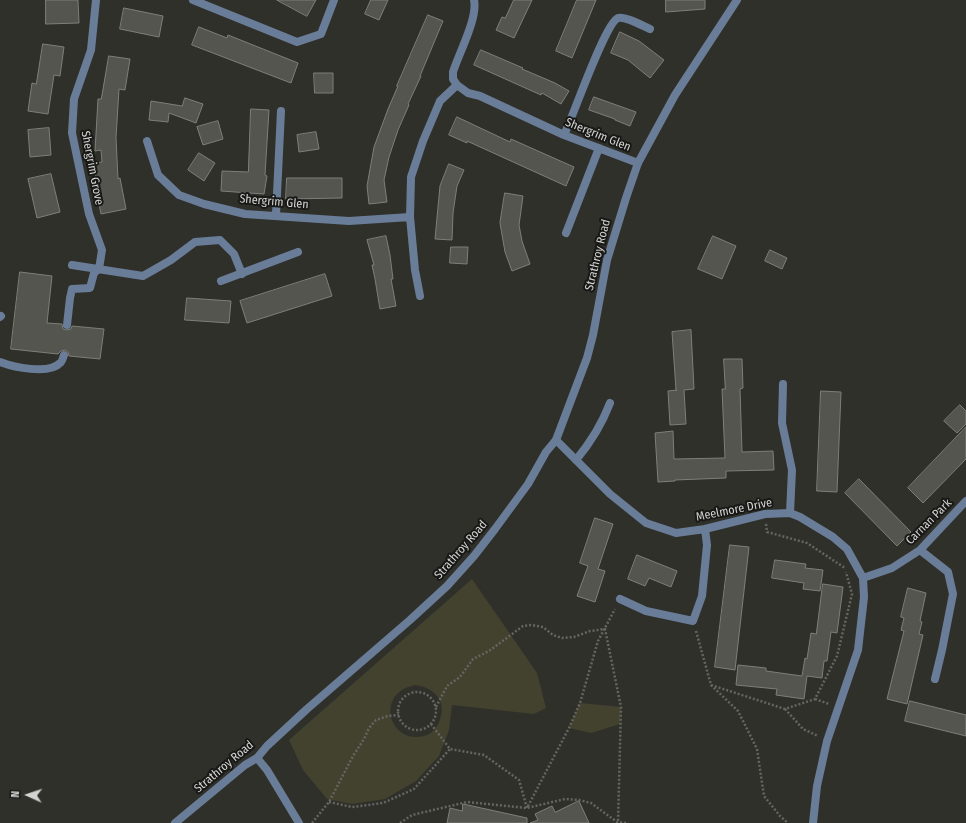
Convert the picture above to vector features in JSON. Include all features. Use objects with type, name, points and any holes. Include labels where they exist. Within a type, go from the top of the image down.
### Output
[{"type":"street","name":"Shergrim Grove","points":[[67,325],[72,289],[90,288],[94,273],[99,269],[102,250],[89,214],[72,133],[74,99],[91,50],[96,0]]},
{"type":"street","points":[[196,1],[297,42],[321,34],[334,0]]},
{"type":"street","points":[[420,296],[415,270],[410,217],[411,177],[423,141],[440,102],[457,85],[453,79],[453,72],[473,18],[475,5],[474,0]]},
{"type":"street","points":[[638,163],[675,96],[737,0]]},
{"type":"street","points":[[564,135],[600,45],[611,24],[617,18],[622,17],[650,29]]},
{"type":"street","name":"Shergrim Glen","points":[[457,85],[468,93],[480,96],[564,135],[638,163]]},
{"type":"street","points":[[276,215],[281,111]]},
{"type":"street","name":"Shergrim Glen","points":[[147,141],[158,175],[179,195],[204,204],[245,214],[349,221],[410,217]]},
{"type":"street","points":[[566,233],[599,148]]},
{"type":"street","name":"Strathroy Road","points":[[175,823],[245,765],[257,758],[267,746],[306,709],[410,620],[447,586],[474,556],[528,484],[546,452],[556,440],[577,386],[593,335],[607,260],[638,163]]},
{"type":"street","points":[[72,265],[143,276],[171,260],[195,242],[220,240],[234,254],[242,274]]},
{"type":"street","points":[[221,281],[298,252]]},
{"type":"street","points":[[0,362],[35,370],[54,367],[61,363],[64,355]]},
{"type":"street","points":[[783,384],[782,423],[792,470],[790,513]]},
{"type":"street","points":[[576,460],[598,430],[610,403]]},
{"type":"street","name":"Meelmore Drive","points":[[556,440],[610,494],[646,523],[676,533],[705,529],[766,514],[790,513],[800,517],[847,549],[863,578],[864,598],[858,650],[828,741],[817,786],[813,823]]},
{"type":"street","name":"Carnan Park","points":[[863,578],[892,568],[920,550],[966,501]]},
{"type":"street","points":[[620,599],[646,612],[693,621],[702,596],[707,545],[705,529]]},
{"type":"street","points":[[920,550],[948,572],[953,594],[935,679]]},
{"type":"street","points":[[257,758],[267,770],[299,823]]},
{"type":"path","points":[[766,514],[767,532],[807,543],[845,568],[852,594],[837,656],[815,699]]},
{"type":"path","points":[[527,808],[569,728],[580,703],[598,641],[620,599]]},
{"type":"path","points":[[693,621],[711,685],[738,711],[756,749],[764,796],[780,816],[788,823]]},
{"type":"path","points":[[436,707],[430,697],[419,692],[413,693],[403,699],[400,705],[399,715],[403,723],[414,730],[426,728],[435,719],[436,707],[447,686],[460,677],[473,659],[489,651],[523,626],[532,625],[543,627],[553,635],[562,638],[574,637],[590,631],[605,629]]},
{"type":"path","points":[[605,629],[621,707],[618,822]]},
{"type":"path","points":[[711,685],[785,709],[803,729],[828,741]]},
{"type":"path","points":[[785,709],[815,699],[838,707]]},
{"type":"path","points":[[312,823],[329,802],[369,728],[376,720],[388,716],[399,715]]},
{"type":"path","points":[[431,724],[450,749],[484,755],[519,780],[527,808]]},
{"type":"path","points":[[329,802],[352,807],[383,803],[414,789],[450,749]]},
{"type":"path","points":[[400,823],[412,814],[467,802],[527,808],[565,799],[591,803],[618,822],[627,823]]},
{"type":"shaded area","points":[[472,579],[537,673],[546,708],[534,714],[452,705],[449,730],[439,756],[416,781],[385,799],[352,804],[327,799],[303,770],[289,740]],"holes":[[[416,685],[428,689],[437,696],[442,707],[442,712],[438,725],[432,732],[424,736],[412,737],[402,733],[395,726],[391,716],[391,707],[395,697],[403,690]]]},
{"type":"shaded area","points":[[580,703],[621,707],[620,724],[591,733],[569,728]]},
{"type":"building","points":[[46,0],[78,0],[79,23],[46,24]]},
{"type":"building","points":[[277,0],[316,0],[307,16]]},
{"type":"building","points":[[371,0],[388,0],[379,20],[365,14]]},
{"type":"building","points":[[514,0],[532,0],[514,38],[496,30],[502,17],[505,18]]},
{"type":"building","points":[[577,0],[596,0],[572,58],[556,51]]},
{"type":"building","points":[[666,0],[705,0],[705,9],[666,12]]},
{"type":"building","points":[[124,8],[163,16],[159,37],[120,29]]},
{"type":"building","points":[[428,15],[443,21],[408,104],[409,105],[398,130],[389,157],[384,180],[387,202],[369,204],[367,186],[374,147],[397,86]]},
{"type":"building","points":[[199,27],[227,38],[228,35],[298,63],[291,83],[192,45]]},
{"type":"building","points":[[620,32],[639,41],[664,60],[650,78],[628,60],[611,53]]},
{"type":"building","points":[[43,44],[64,47],[60,76],[54,75],[48,114],[28,111],[32,83],[36,84]]},
{"type":"building","points":[[481,50],[523,68],[522,69],[555,83],[569,91],[561,104],[542,93],[541,95],[474,65]]},
{"type":"building","points":[[109,56],[130,59],[125,90],[119,89],[116,138],[118,179],[120,178],[126,209],[101,214],[95,183],[95,163],[102,162],[101,150],[95,151],[98,99],[101,99]]},
{"type":"building","points":[[314,73],[333,73],[333,93],[315,93]]},
{"type":"building","points":[[594,97],[636,112],[630,126],[589,110]]},
{"type":"building","points":[[185,98],[203,104],[196,123],[169,113],[168,122],[149,120],[151,101],[182,106]]},
{"type":"building","points":[[251,109],[269,110],[265,175],[267,176],[264,194],[221,191],[222,171],[248,172]]},
{"type":"building","points":[[457,117],[510,142],[511,139],[574,167],[566,186],[467,141],[467,143],[449,135]]},
{"type":"building","points":[[218,121],[223,139],[203,145],[197,127]]},
{"type":"building","points":[[49,128],[51,155],[30,157],[28,130]]},
{"type":"building","points":[[316,132],[319,149],[299,152],[297,135]]},
{"type":"building","points":[[199,153],[215,163],[204,181],[188,170]]},
{"type":"building","points":[[449,164],[464,170],[457,186],[453,213],[452,240],[435,239],[440,186]]},
{"type":"building","points":[[51,174],[60,212],[37,218],[28,179]]},
{"type":"building","points":[[287,178],[342,178],[342,198],[286,199]]},
{"type":"building","points":[[505,193],[523,196],[519,225],[522,241],[530,264],[512,271],[505,252],[500,223]]},
{"type":"building","points":[[386,236],[390,255],[393,279],[391,279],[396,306],[380,309],[372,265],[374,265],[367,240]]},
{"type":"building","points":[[713,236],[736,246],[722,279],[698,269]]},
{"type":"building","points":[[451,247],[468,247],[467,264],[450,263]]},
{"type":"building","points":[[770,250],[787,258],[782,269],[765,261]]},
{"type":"building","points":[[20,272],[52,276],[47,323],[62,324],[63,329],[67,330],[71,329],[72,326],[104,329],[100,359],[69,356],[68,352],[65,350],[58,354],[11,349]]},
{"type":"building","points":[[325,274],[332,296],[247,323],[240,301]]},
{"type":"building","points":[[187,298],[231,301],[229,323],[185,320]]},
{"type":"building","points":[[691,330],[694,389],[684,390],[686,424],[670,425],[668,391],[677,390],[672,332]]},
{"type":"building","points":[[724,359],[742,359],[743,388],[740,389],[742,452],[773,451],[774,470],[726,471],[726,478],[658,482],[655,433],[673,431],[674,459],[725,458],[722,389],[725,389]]},
{"type":"building","points":[[821,391],[841,392],[837,492],[817,491]]},
{"type":"building","points":[[960,405],[966,411],[966,424],[957,433],[944,421]]},
{"type":"building","points":[[966,427],[966,459],[923,503],[908,488]]},
{"type":"building","points":[[859,479],[911,532],[897,546],[845,493]]},
{"type":"building","points":[[595,518],[613,524],[598,569],[605,571],[595,602],[577,596],[588,566],[580,563]]},
{"type":"building","points":[[730,545],[749,547],[735,670],[715,667]]},
{"type":"building","points":[[637,555],[677,571],[671,587],[649,578],[645,586],[628,579]]},
{"type":"building","points":[[775,560],[806,564],[805,568],[823,570],[820,591],[803,589],[804,583],[772,578]]},
{"type":"building","points":[[823,584],[843,587],[837,633],[831,632],[827,661],[824,661],[822,678],[807,676],[804,699],[776,695],[777,689],[736,685],[738,665],[766,668],[766,671],[802,676],[805,658],[807,659],[811,633],[816,634]]},
{"type":"building","points":[[908,588],[926,593],[920,621],[922,622],[919,634],[923,635],[907,704],[887,699],[904,631],[901,630],[904,618],[901,617]]},
{"type":"building","points":[[910,701],[966,715],[966,736],[905,721]]},
{"type":"building","points":[[579,801],[589,823],[530,823],[538,820],[535,814],[552,806],[555,812]]},
{"type":"building","points":[[463,804],[527,818],[527,823],[447,823],[450,808],[462,811]]}]
